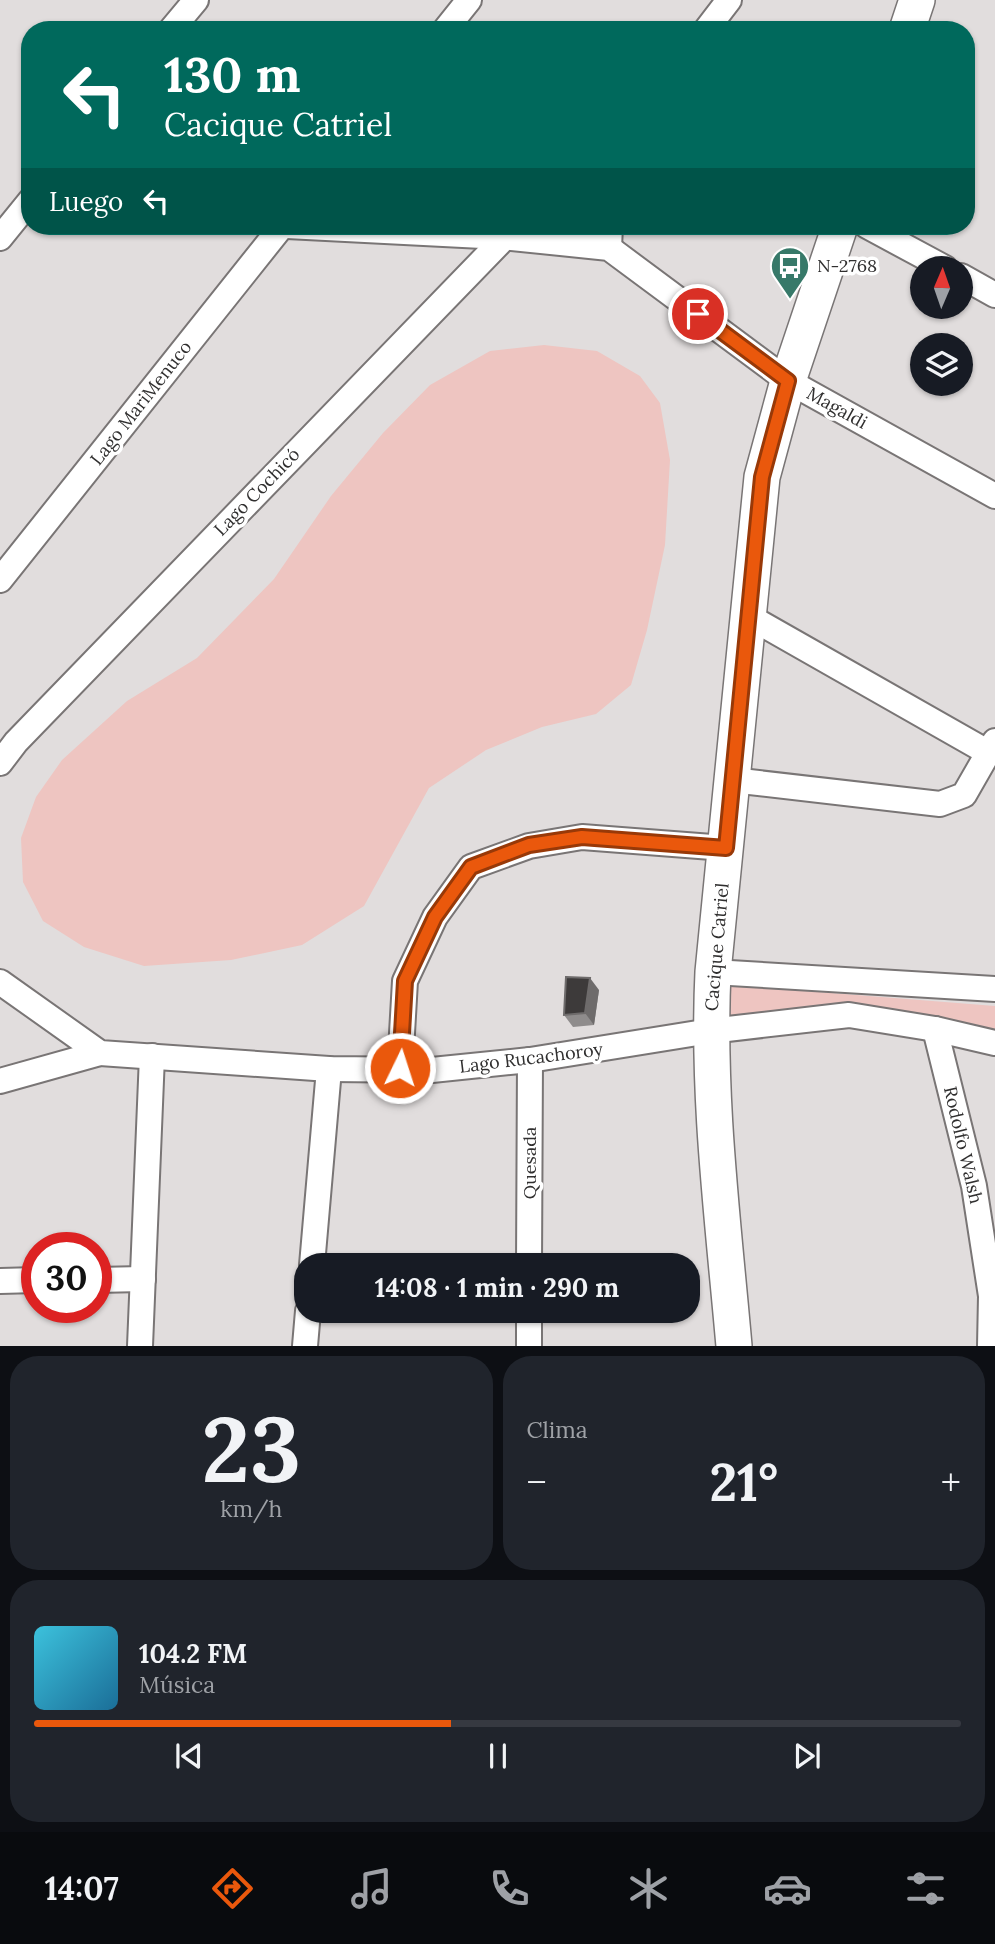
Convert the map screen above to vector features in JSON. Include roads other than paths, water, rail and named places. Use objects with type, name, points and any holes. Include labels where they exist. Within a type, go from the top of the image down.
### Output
[{"type":"street","points":[[178,21],[196,0]]},
{"type":"street","points":[[452,21],[469,0]]},
{"type":"street","points":[[713,21],[729,0]]},
{"type":"street","points":[[910,21],[917,0]]},
{"type":"street","points":[[0,238],[21,215]]},
{"type":"street","name":"Lago MariMenuco","points":[[0,580],[275,235]]},
{"type":"street","name":"Lago Cochicó","points":[[0,763],[25,732],[506,235]]},
{"type":"street","name":"Magaldi","points":[[576,235],[609,237],[788,381],[995,496]]},
{"type":"street","name":"Cacique Catriel","points":[[734,1346],[712,1101],[710,1031],[713,972],[762,477],[788,381],[838,235]]},
{"type":"street","points":[[884,235],[923,256]]},
{"type":"street","points":[[973,283],[995,295]]},
{"type":"street","points":[[732,780],[940,804],[964,795],[992,747],[748,617]]},
{"type":"street","points":[[400,1068],[405,981],[435,917],[471,867],[529,845],[582,837],[726,848]]},
{"type":"street","points":[[713,972],[995,989]]},
{"type":"street","points":[[0,982],[100,1053]]},
{"type":"street","name":"Lago Rucachoroy","points":[[100,1053],[329,1069],[432,1070],[530,1060],[710,1031],[849,1015],[935,1029],[995,1043]]},
{"type":"street","name":"Rodolfo Walsh","points":[[935,1029],[974,1186],[991,1296],[990,1346]]},
{"type":"street","points":[[0,1081],[100,1053]]},
{"type":"street","points":[[140,1346],[152,1056]]},
{"type":"street","name":"Quesada","points":[[529,1253],[530,1060]]},
{"type":"street","points":[[313,1253],[329,1069]]},
{"type":"street","points":[[112,1280],[143,1279]]},
{"type":"street","points":[[0,1280],[21,1280]]},
{"type":"street","points":[[305,1346],[307,1323]]},
{"type":"street","points":[[528,1346],[529,1323]]},
{"type":"place","name":"N-2768","points":[[790,300]]}]
